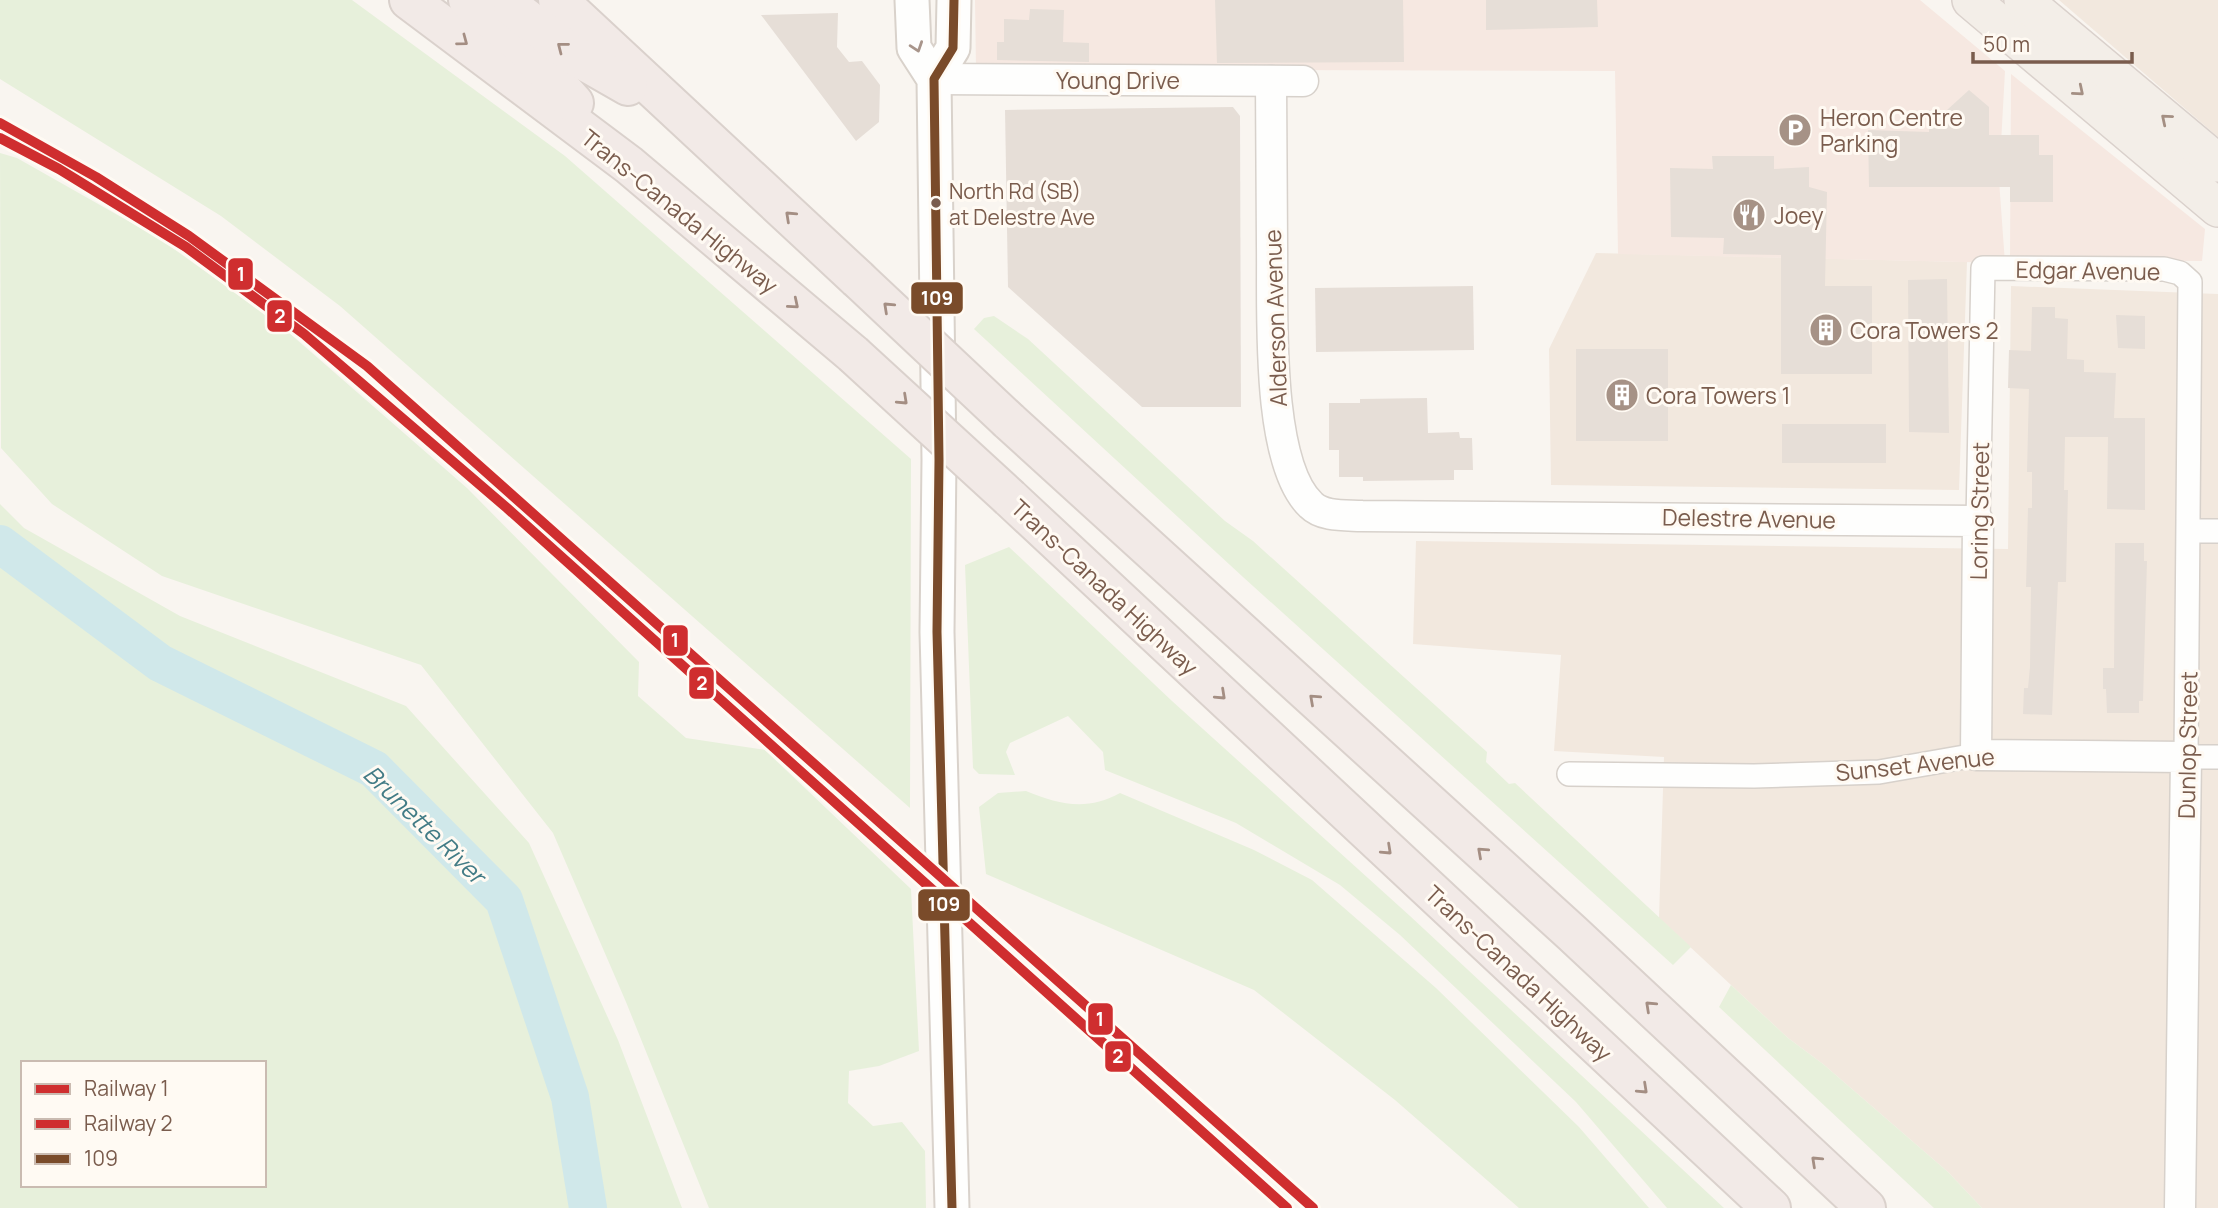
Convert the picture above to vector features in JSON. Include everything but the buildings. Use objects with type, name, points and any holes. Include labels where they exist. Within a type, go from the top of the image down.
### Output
[{"type":"highway","name":"Trans-Canada Highway","points":[[409,0],[629,165],[853,354],[1771,1208]]},
{"type":"highway","points":[[468,0],[523,46],[629,165]]},
{"type":"highway","points":[[502,0],[572,54],[685,118]]},
{"type":"highway","points":[[558,0],[1009,421],[1572,933],[1866,1208]]},
{"type":"main road","points":[[912,0],[914,48],[933,79],[940,804],[952,1208]]},
{"type":"main road","points":[[933,79],[953,48],[954,0]]},
{"type":"main road","points":[[1970,0],[2218,208]]},
{"type":"main road","points":[[2023,0],[2218,163]]},
{"type":"street","name":"Young Drive","points":[[933,79],[1303,81]]},
{"type":"street","name":"Alderson Avenue","points":[[1271,81],[1273,376],[1282,438],[1303,494],[1314,508],[1335,514],[1519,515]]},
{"type":"street","name":"Edgar Avenue","points":[[1983,268],[2164,269],[2180,274],[2190,282]]},
{"type":"street","name":"Loring Street","points":[[1976,755],[1983,268]]},
{"type":"street","name":"Dunlop Street","points":[[2180,1208],[2190,531],[2190,282]]},
{"type":"street","name":"Delestre Avenue","points":[[1519,515],[1979,521]]},
{"type":"street","points":[[2190,531],[2218,531]]},
{"type":"street","name":"Sunset Avenue","points":[[1570,774],[1879,772],[1976,755],[2218,757]]},
{"type":"shaded area","points":[[975,0],[1920,0],[2005,71],[1999,180],[2005,263],[1618,254],[1615,71],[976,69]]},
{"type":"shaded area","points":[[2059,0],[2218,0],[2218,137]]},
{"type":"shaded area","points":[[2011,74],[2205,229],[2202,261],[2010,260]]},
{"type":"shaded area","points":[[1596,253],[1967,262],[1959,490],[1551,485],[1549,349]]},
{"type":"shaded area","points":[[2011,286],[2218,294],[2218,1208],[1982,1208],[1948,1172],[1823,1064],[1788,1038],[1659,918],[1664,757],[1554,751],[1561,655],[1413,644],[1416,541],[2008,549]]},
{"type":"green space","points":[[0,0],[352,0],[565,156],[911,459],[910,808],[340,306],[221,216],[0,79]]},
{"type":"green space","points":[[0,153],[17,158],[160,239],[280,325],[467,488],[639,662],[638,696],[686,738],[765,750],[911,889],[919,1051],[879,1066],[849,1071],[848,1103],[873,1126],[902,1122],[925,1151],[926,1208],[709,1208],[626,1002],[553,833],[421,665],[162,576],[52,504],[1,448]]},
{"type":"green space","points":[[994,316],[1028,339],[1225,521],[1253,541],[1487,752],[1486,762],[1509,784],[1515,783],[1691,947],[1673,965],[1243,577],[974,329],[984,318]]},
{"type":"green space","points":[[0,504],[24,528],[180,616],[406,706],[529,843],[618,1040],[682,1208],[0,1208]]},
{"type":"green space","points":[[1009,547],[1172,701],[1410,916],[1724,1208],[1667,1208],[1576,1102],[1400,935],[1340,885],[1236,823],[1105,770],[1103,752],[1068,716],[1010,743],[1006,752],[1015,775],[979,774],[973,768],[965,565]]},
{"type":"green space","points":[[1026,791],[1050,800],[1073,804],[1096,802],[1120,793],[1254,850],[1312,880],[1436,988],[1579,1127],[1649,1208],[1519,1208],[1395,1100],[1254,990],[986,874],[979,807],[998,793]]},
{"type":"green space","points":[[1731,985],[1788,1038],[1823,1064],[1948,1172],[1982,1208],[1934,1208],[1719,1007]]},
{"type":"waterway","name":"Brunette River","points":[[0,544],[160,663],[374,769],[504,900],[570,1097],[588,1208]]},
{"type":"rail line","name":"1","points":[[0,123],[96,177],[189,236],[367,366],[1313,1208]]},
{"type":"rail line","name":"2","points":[[0,138],[59,169],[186,247],[304,334],[507,508],[1287,1208]]},
{"type":"transit line","name":"109","points":[[952,1208],[937,632],[939,460],[934,79],[953,48],[954,0]]},
{"type":"place","name":"Heron Centre Parking","points":[[1795,130]]},
{"type":"place","name":"North Rd (SB) at Delestre Ave","points":[[936,203]]},
{"type":"place","name":"Joey","points":[[1749,215]]},
{"type":"place","name":"Cora Towers 2","points":[[1826,330]]},
{"type":"place","name":"Cora Towers 1","points":[[1622,395]]}]
